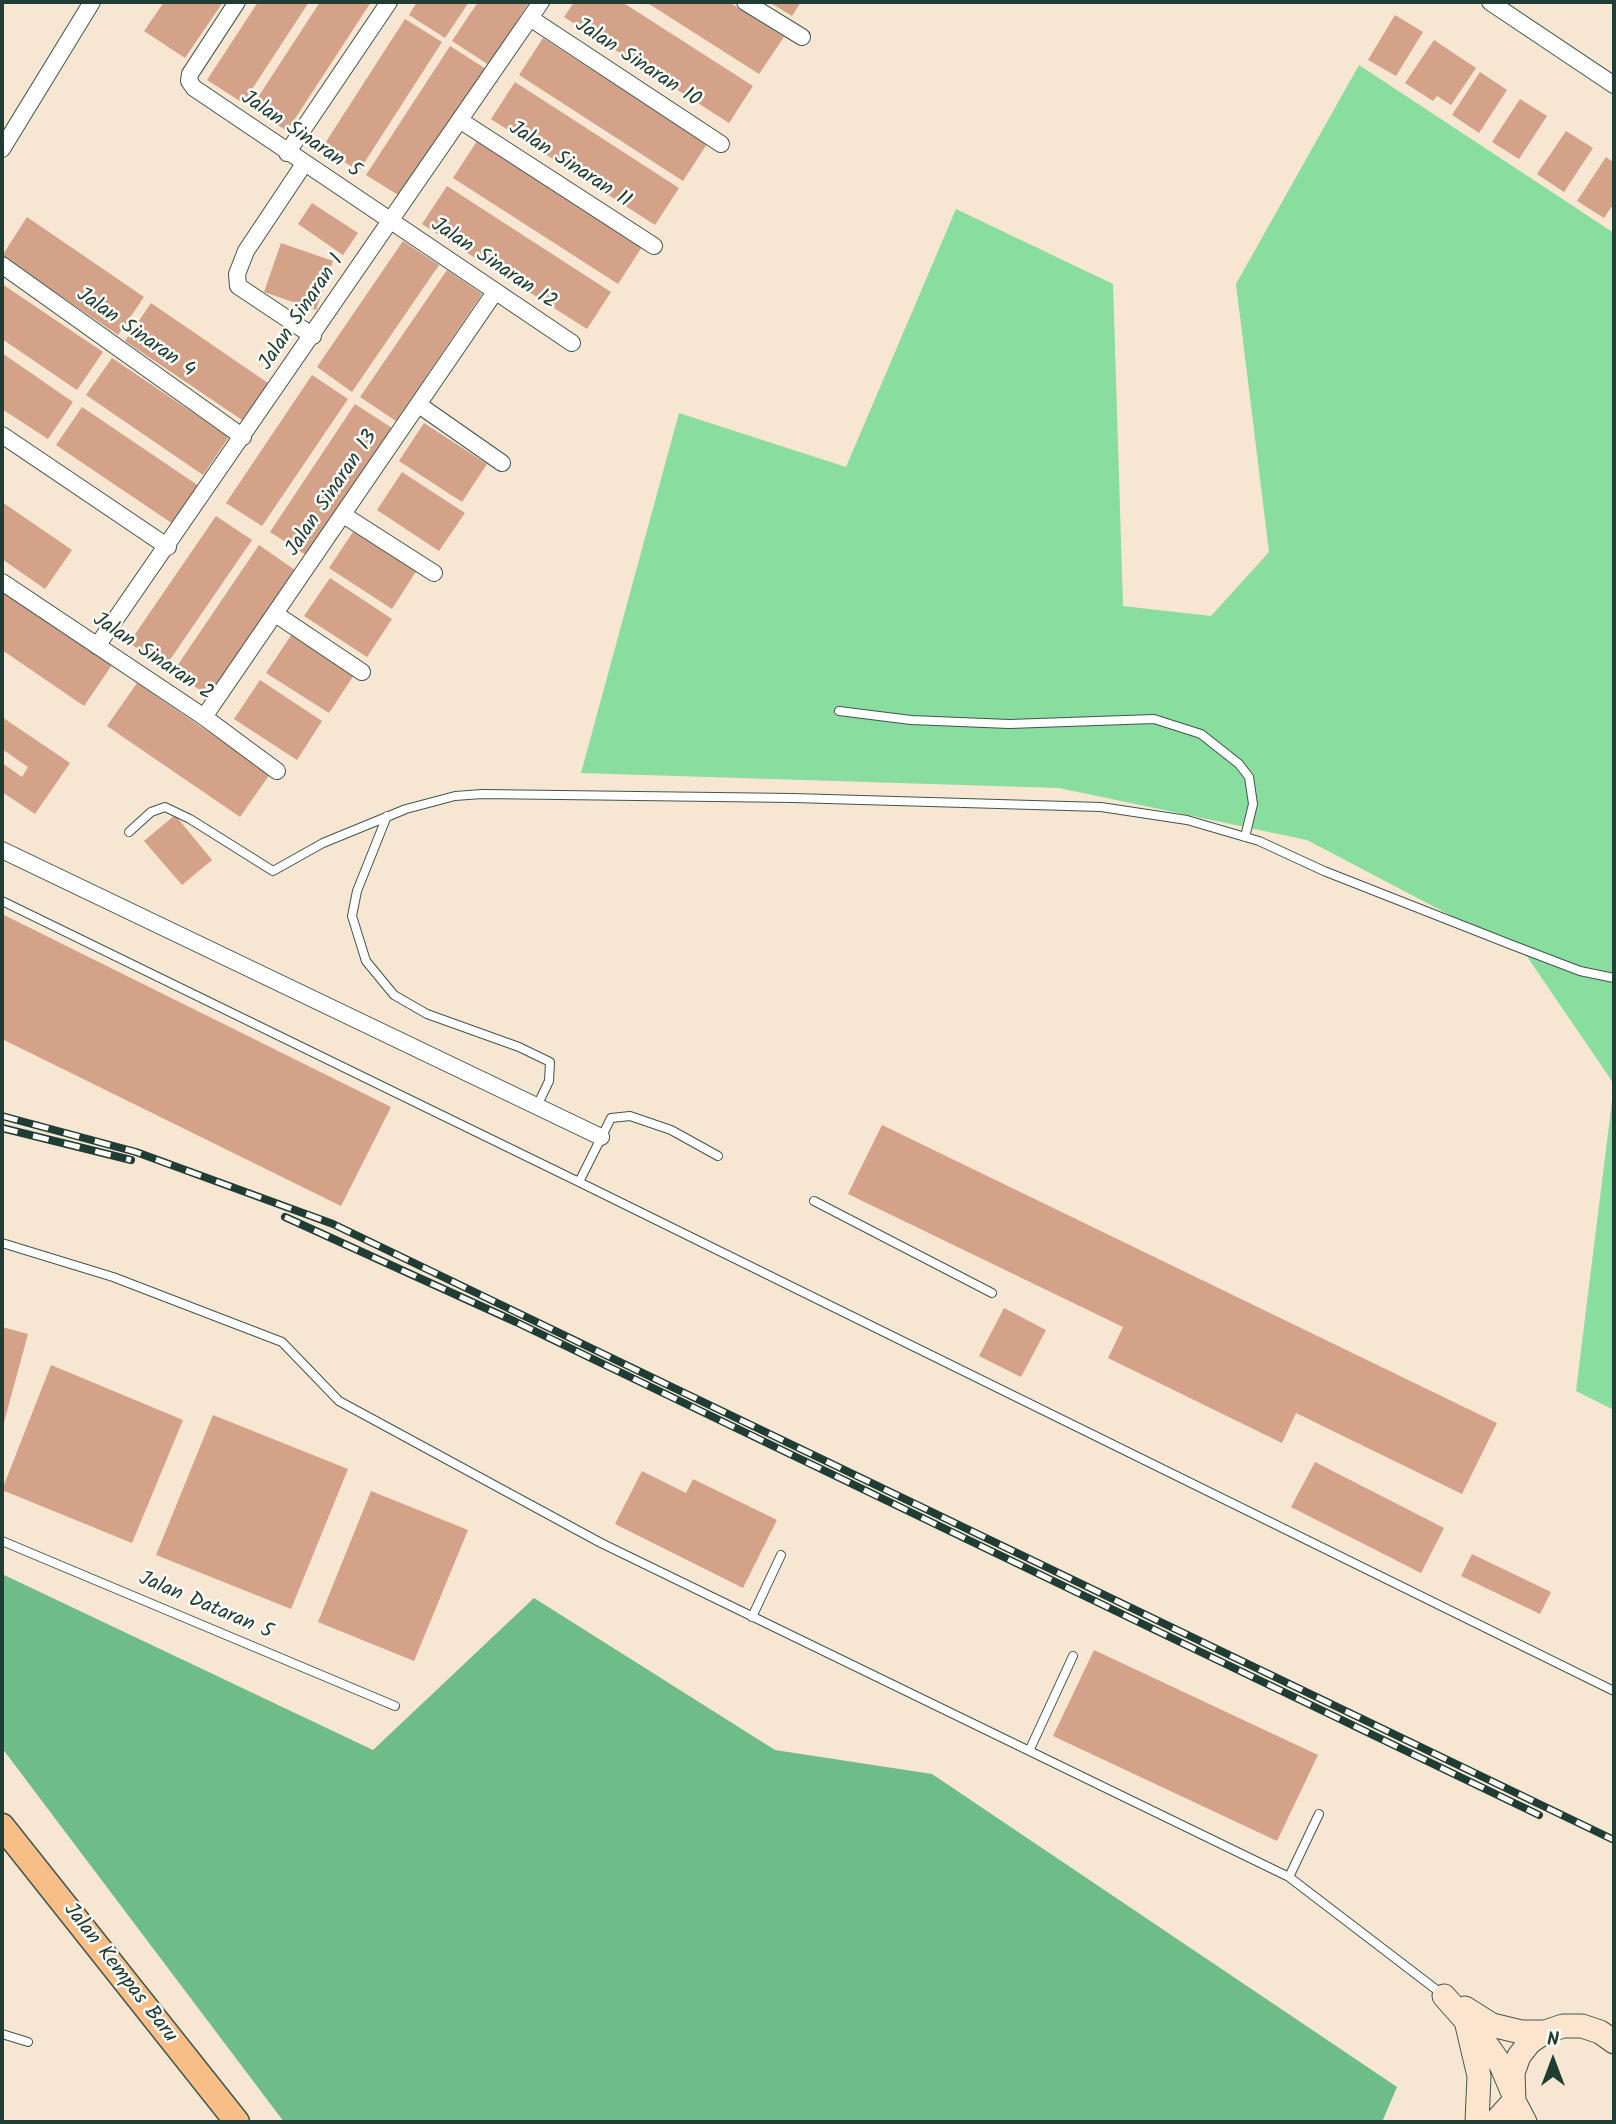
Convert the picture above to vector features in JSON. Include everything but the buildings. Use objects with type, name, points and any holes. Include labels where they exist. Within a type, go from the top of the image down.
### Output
[{"type":"main road","name":"Jalan Kempas Baru","points":[[2,1826],[237,2122]]},
{"type":"street","points":[[2,149],[92,2]]},
{"type":"street","name":"Jalan Sinaran 5","points":[[237,2],[195,65],[188,81],[287,153],[391,222]]},
{"type":"street","points":[[287,153],[389,2]]},
{"type":"street","name":"Jalan Sinaran 1","points":[[97,646],[313,337],[541,2]]},
{"type":"street","points":[[745,2],[802,37]]},
{"type":"street","points":[[1490,2],[1614,85]]},
{"type":"street","name":"Jalan Sinaran 10","points":[[530,18],[721,144]]},
{"type":"street","name":"Jalan Sinaran 11","points":[[461,121],[654,246]]},
{"type":"street","points":[[304,164],[246,251],[237,274],[238,286],[313,337]]},
{"type":"street","name":"Jalan Sinaran 12","points":[[391,222],[572,343]]},
{"type":"street","name":"Jalan Sinaran 4","points":[[2,265],[243,437]]},
{"type":"street","name":"Jalan Sinaran 13","points":[[204,717],[345,516],[495,292]]},
{"type":"street","points":[[419,405],[502,463]]},
{"type":"street","points":[[2,435],[168,547]]},
{"type":"street","points":[[345,516],[434,573]]},
{"type":"street","name":"Jalan Sinaran 2","points":[[2,582],[204,717],[277,771]]},
{"type":"street","points":[[277,615],[362,672]]},
{"type":"street","points":[[2,850],[601,1137]]},
{"type":"street","points":[[1444,1996],[1501,2065],[1525,2122]]},
{"type":"street","points":[[1444,1996],[1492,2025],[1521,2032],[1545,2032]]},
{"type":"street","points":[[1465,2019],[1479,2076],[1477,2122]]},
{"type":"street","points":[[1495,2122],[1513,2096],[1513,2073],[1519,2056],[1530,2042],[1545,2032],[1563,2026],[1582,2026],[1600,2032],[1614,2042]]},
{"type":"lane","points":[[839,711],[911,719],[1009,724],[1154,719],[1201,734],[1239,764],[1249,777],[1252,804],[1245,837]]},
{"type":"lane","points":[[129,832],[151,812],[165,807],[213,832],[273,871],[323,843],[421,804],[482,794],[833,799],[1101,807],[1187,820],[1245,837],[1580,971],[1614,978]]},
{"type":"lane","points":[[387,817],[357,891],[352,916],[366,961],[394,995],[427,1014],[519,1047],[550,1062],[550,1082],[537,1107]]},
{"type":"lane","points":[[2,901],[776,1277],[1258,1518],[1614,1690]]},
{"type":"lane","points":[[579,1182],[611,1118],[630,1116],[671,1130],[718,1156]]},
{"type":"lane","points":[[814,1201],[992,1293]]},
{"type":"lane","points":[[2,1243],[113,1277],[282,1342],[339,1401],[601,1543],[1289,1877],[1444,1996]]},
{"type":"lane","name":"Jalan Dataran 5","points":[[2,1541],[396,1706]]},
{"type":"lane","points":[[752,1617],[781,1555]]},
{"type":"lane","points":[[1030,1749],[1073,1656]]},
{"type":"lane","points":[[1289,1877],[1319,1814]]},
{"type":"lane","points":[[2,2034],[28,2042]]},
{"type":"green space","points":[[1359,65],[1614,233],[1614,1084],[1526,955],[1307,840],[1059,788],[581,773],[679,413],[846,467],[956,209],[1113,284],[1123,606],[1211,616],[1269,552],[1236,284]]},
{"type":"green space","points":[[1614,1085],[1614,1410],[1576,1391]]},
{"type":"green space","points":[[2,1574],[373,1750],[534,1598],[775,1750],[932,1774],[1397,2087],[1382,2122],[284,2122],[2,1748]]},
{"type":"railway","points":[[2,1116],[136,1152],[333,1224],[1614,1840]]},
{"type":"railway","points":[[2,1128],[131,1160]]},
{"type":"railway","points":[[285,1217],[516,1322],[1539,1815]]}]
